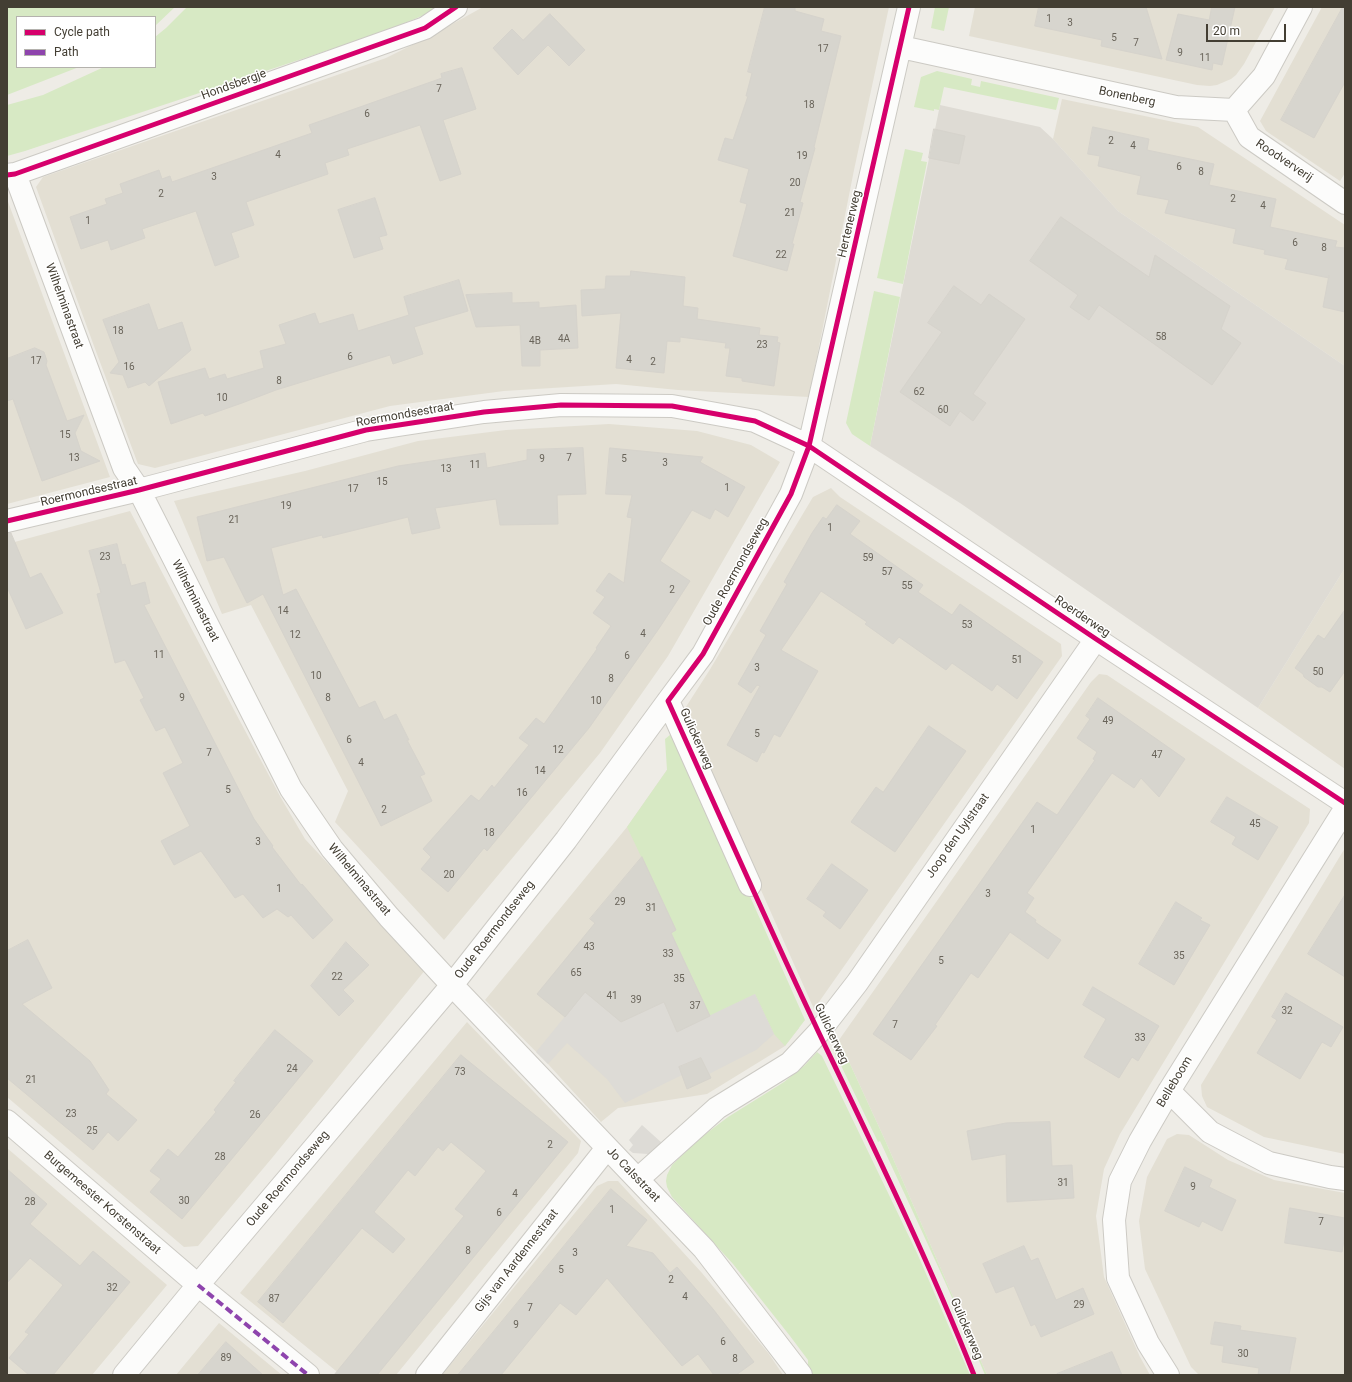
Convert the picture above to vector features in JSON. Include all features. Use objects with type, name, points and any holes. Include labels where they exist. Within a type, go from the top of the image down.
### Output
[{"type":"street","name":"Hondsbergje","points":[[11,174],[425,28],[456,7]]},
{"type":"street","name":"Hertenerweg","points":[[809,446],[909,7]]},
{"type":"street","points":[[1234,110],[1264,76],[1300,7]]},
{"type":"street","name":"Bonenberg","points":[[901,47],[1176,108],[1234,110]]},
{"type":"street","name":"Roodververij","points":[[1234,110],[1249,137],[1345,202]]},
{"type":"street","name":"Wilhelminastraat","points":[[11,174],[124,468],[139,490],[291,789],[332,849],[389,917],[452,985]]},
{"type":"street","name":"Roermondsestraat","points":[[7,521],[139,490],[366,430],[484,412],[561,405],[672,406],[755,421],[809,446]]},
{"type":"street","name":"Roerderweg","points":[[809,446],[1096,639],[1345,803]]},
{"type":"street","name":"Oude Roermondseweg","points":[[124,1375],[198,1285],[452,985],[566,840],[703,654],[791,494],[809,446]]},
{"type":"street","name":"Joop den Uylstraat","points":[[638,1180],[717,1108],[790,1063],[819,1032],[862,976],[1096,639]]},
{"type":"street","name":"Gulickerweg","points":[[668,701],[750,885]]},
{"type":"street","name":"Belleboom","points":[[1168,1375],[1148,1343],[1118,1278],[1114,1220],[1120,1181],[1140,1141],[1169,1091],[1345,809]]},
{"type":"street","name":"Jo Calsstraat","points":[[452,985],[704,1249],[801,1375]]},
{"type":"street","points":[[1169,1091],[1210,1132],[1269,1162],[1330,1177],[1345,1179]]},
{"type":"street","name":"Burgemeester Korstenstraat","points":[[7,1121],[198,1285],[308,1375]]},
{"type":"street","name":"Gijs van Aardennestraat","points":[[427,1375],[607,1148]]},
{"type":"shaded area","points":[[483,7],[889,7],[854,170],[809,397],[678,390],[616,384],[504,391],[390,406],[155,468],[138,464],[36,187],[43,177],[386,58]]},
{"type":"shaded area","points":[[975,7],[1275,7],[1244,64],[1236,75],[1231,79],[1217,85],[1210,86],[1197,85],[969,36]]},
{"type":"shaded area","points":[[1322,7],[1345,7],[1345,173],[1340,181],[1266,131],[1260,121]]},
{"type":"shaded area","points":[[1062,99],[1198,127],[1345,225],[1345,366],[1118,211],[1053,139]]},
{"type":"shaded area","points":[[940,105],[1040,127],[1053,139],[1118,211],[1345,366],[1345,568],[1258,708],[960,503],[870,446]]},
{"type":"shaded area","points":[[7,199],[110,477],[7,504]]},
{"type":"shaded area","points":[[609,424],[697,431],[751,445],[780,462],[668,656],[600,753],[444,940],[335,822],[348,791],[251,605],[222,614],[174,501],[305,471],[418,441],[506,430]]},
{"type":"shaded area","points":[[831,488],[840,497],[1061,644],[1062,656],[814,1009],[682,713],[709,671],[813,497]]},
{"type":"shaded area","points":[[130,511],[234,710],[281,798],[305,839],[426,969],[272,1158],[198,1246],[184,1247],[7,1097],[7,544]]},
{"type":"shaded area","points":[[1345,568],[1345,769],[1258,708]]},
{"type":"shaded area","points":[[1099,674],[1107,675],[1310,809],[1309,823],[1120,1134],[1104,1169],[1096,1216],[1104,1277],[1140,1357],[1150,1375],[987,1375],[885,1140],[839,1040],[1091,682]]},
{"type":"shaded area","points":[[678,754],[799,1028],[785,1046],[707,1094],[618,1108],[601,1122],[548,1064],[485,1000],[627,827]]},
{"type":"shaded area","points":[[1345,848],[1345,1154],[1264,1137],[1207,1107],[1202,1096],[1201,1085]]},
{"type":"shaded area","points":[[585,992],[621,1022],[664,1002],[677,1031],[755,994],[774,1034],[756,1050],[709,1074],[701,1058],[679,1067],[682,1075],[625,1103],[607,1079],[567,1043],[548,1064],[536,1052]]},
{"type":"shaded area","points":[[467,1022],[581,1141],[578,1153],[396,1375],[341,1375],[240,1293]]},
{"type":"shaded area","points":[[642,1125],[662,1143],[654,1151],[648,1154],[633,1153],[629,1150],[633,1145],[629,1140]]},
{"type":"shaded area","points":[[1177,1134],[1189,1135],[1228,1160],[1274,1180],[1345,1193],[1345,1375],[1199,1375],[1191,1367],[1145,1269],[1139,1221],[1147,1177],[1167,1139]]},
{"type":"shaded area","points":[[7,1148],[167,1285],[92,1375],[7,1375]]},
{"type":"shaded area","points":[[608,1181],[618,1181],[702,1273],[769,1354],[783,1375],[442,1375],[597,1186]]},
{"type":"shaded area","points":[[219,1323],[282,1375],[176,1375]]},
{"type":"green space","points":[[7,7],[175,7],[156,25],[156,16],[16,16],[16,68],[76,68],[7,95]]},
{"type":"green space","points":[[187,7],[439,7],[431,12],[386,31],[7,156],[7,105],[43,95],[102,68],[156,68],[156,36]]},
{"type":"green space","points":[[935,7],[949,7],[944,31],[931,28]]},
{"type":"green space","points":[[937,71],[972,79],[971,85],[980,87],[981,81],[1059,98],[1056,110],[944,87],[939,110],[934,109],[934,111],[914,107],[921,77]]},
{"type":"green space","points":[[905,149],[923,153],[921,161],[927,162],[903,284],[877,278]]},
{"type":"green space","points":[[874,291],[900,297],[870,446],[852,434],[846,423]]},
{"type":"green space","points":[[676,730],[805,1020],[785,1046],[774,1034],[755,994],[710,1016],[671,933],[676,930],[627,827],[667,770],[665,739]]},
{"type":"green space","points":[[839,1040],[885,1140],[987,1375],[985,1375],[947,1287],[880,1141],[878,1142],[833,1049]]},
{"type":"green space","points":[[817,1052],[822,1056],[917,1253],[970,1375],[811,1375],[808,1371],[808,1360],[790,1336],[733,1264],[672,1197],[667,1187],[667,1175],[672,1165],[699,1139],[728,1117],[784,1082],[805,1065]]},
{"type":"building","points":[[765,7],[795,7],[795,11],[824,19],[821,31],[841,36],[814,147],[815,148],[800,202],[803,203],[792,244],[794,244],[787,271],[733,256],[747,204],[740,202],[749,169],[718,160],[725,138],[733,140],[748,96],[746,96],[752,73],[748,72]]},
{"type":"building","points":[[1039,7],[1146,7],[1162,59],[1101,46],[1102,40],[1035,26]]},
{"type":"building","points":[[1212,7],[1235,7],[1222,65],[1213,63],[1212,70],[1166,60],[1178,14],[1209,20]]},
{"type":"building","points":[[1343,7],[1345,7],[1345,82],[1314,138],[1281,120]]},
{"type":"building","points":[[550,14],[585,50],[569,66],[548,45],[518,75],[493,48],[512,29],[523,40]]},
{"type":"building","points":[[462,68],[476,109],[443,120],[461,174],[440,181],[420,125],[347,149],[349,155],[325,163],[328,174],[246,202],[254,225],[231,233],[239,257],[215,266],[196,211],[142,229],[145,238],[111,250],[108,240],[81,249],[70,217],[107,204],[105,199],[123,193],[120,184],[159,170],[162,179],[170,176],[172,182],[312,133],[309,125],[442,78],[441,74]]},
{"type":"building","points":[[1093,127],[1149,139],[1147,150],[1214,164],[1209,185],[1276,199],[1270,227],[1337,241],[1335,247],[1345,248],[1345,312],[1323,307],[1328,278],[1285,269],[1288,259],[1264,254],[1265,250],[1233,243],[1236,229],[1165,213],[1169,200],[1137,194],[1141,176],[1098,166],[1100,156],[1088,154]]},
{"type":"building","points":[[934,129],[965,136],[959,164],[929,158]]},
{"type":"building","points":[[375,198],[387,235],[379,237],[383,249],[354,258],[338,210]]},
{"type":"building","points":[[1061,217],[1149,277],[1155,255],[1230,306],[1221,329],[1241,343],[1212,385],[1099,305],[1089,320],[1070,307],[1078,295],[1030,261]]},
{"type":"building","points":[[631,271],[685,277],[683,306],[698,308],[697,319],[760,328],[759,335],[778,337],[777,342],[780,343],[774,386],[742,381],[742,378],[726,376],[730,348],[725,348],[726,343],[680,337],[680,342],[667,341],[664,373],[616,368],[621,313],[582,316],[581,290],[605,289],[606,276],[630,276]]},
{"type":"building","points":[[459,280],[468,311],[414,327],[423,354],[393,364],[390,355],[276,390],[205,416],[203,413],[171,424],[158,382],[205,368],[209,379],[225,374],[227,379],[264,368],[260,351],[286,344],[279,325],[315,313],[319,324],[353,314],[358,331],[409,315],[404,297]]},
{"type":"building","points":[[954,286],[981,305],[989,294],[1025,319],[973,394],[986,403],[973,421],[960,411],[950,426],[900,392],[942,332],[928,323]]},
{"type":"building","points":[[512,293],[512,303],[539,302],[539,308],[576,305],[578,348],[540,350],[540,366],[522,366],[520,325],[476,327],[466,295]]},
{"type":"building","points":[[149,304],[158,330],[182,322],[191,350],[149,386],[145,382],[128,388],[123,375],[110,373],[119,362],[103,320]]},
{"type":"building","points":[[35,348],[44,352],[47,361],[46,365],[67,421],[84,415],[75,433],[81,451],[100,461],[42,481],[13,399],[7,401],[7,359]]},
{"type":"building","points":[[583,448],[586,494],[557,495],[558,524],[500,525],[496,499],[435,508],[440,528],[412,534],[408,517],[323,538],[322,535],[271,548],[283,595],[296,589],[359,708],[375,701],[384,720],[396,714],[409,740],[407,740],[425,774],[420,776],[432,801],[381,826],[263,594],[247,603],[224,557],[207,561],[197,517],[398,466],[485,453],[487,468],[527,460],[527,450]]},
{"type":"building","points":[[610,448],[703,457],[700,462],[745,487],[728,517],[715,509],[710,519],[692,510],[660,561],[690,581],[660,627],[589,728],[487,851],[484,848],[448,892],[421,869],[431,857],[423,849],[471,795],[479,801],[492,785],[494,788],[529,745],[519,738],[536,718],[544,724],[597,649],[596,648],[611,626],[593,613],[605,597],[596,591],[609,573],[624,583],[632,518],[627,517],[632,495],[606,494]]},
{"type":"building","points":[[837,505],[860,521],[850,534],[923,585],[918,592],[952,615],[960,604],[1043,662],[1017,699],[997,684],[992,691],[952,663],[946,670],[899,637],[893,644],[865,624],[867,622],[821,591],[781,650],[818,671],[780,737],[774,734],[764,753],[762,752],[757,762],[727,745],[760,686],[757,685],[751,693],[738,684],[766,635],[760,631],[787,584],[784,582],[812,533],[823,517],[826,519]]},
{"type":"building","points":[[7,533],[11,533],[30,578],[41,573],[63,613],[26,629],[7,587]]},
{"type":"building","points":[[117,544],[122,565],[125,564],[131,586],[145,582],[150,603],[144,605],[254,819],[273,846],[272,847],[301,885],[302,884],[333,920],[313,939],[291,915],[288,917],[277,909],[263,918],[243,894],[235,898],[201,851],[174,865],[161,841],[190,826],[163,773],[183,763],[165,727],[156,731],[140,700],[144,698],[125,660],[115,663],[97,594],[101,593],[89,551]]},
{"type":"building","points":[[1345,610],[1345,671],[1330,692],[1322,687],[1318,687],[1304,677],[1303,674],[1295,668],[1318,635],[1324,639]]},
{"type":"building","points":[[1098,698],[1185,759],[1159,797],[1141,778],[1134,788],[1112,773],[1027,893],[1034,898],[1025,912],[1036,920],[1035,922],[1061,940],[1048,959],[1010,932],[978,978],[971,973],[935,1025],[937,1026],[911,1060],[873,1034],[1037,802],[1057,815],[1095,760],[1093,759],[1097,752],[1077,738],[1090,719],[1086,716]]},
{"type":"building","points":[[929,726],[966,751],[895,852],[851,822],[876,787],[883,792]]},
{"type":"building","points":[[1227,797],[1278,827],[1258,860],[1232,844],[1236,837],[1211,822]]},
{"type":"building","points":[[642,857],[676,930],[671,933],[710,1016],[677,1032],[664,1002],[621,1022],[585,992],[565,1017],[537,994],[595,923],[590,919]]},
{"type":"building","points":[[832,864],[868,890],[840,929],[823,916],[826,912],[807,899]]},
{"type":"building","points":[[1345,895],[1345,977],[1308,954]]},
{"type":"building","points":[[1176,902],[1202,918],[1200,920],[1210,925],[1174,985],[1139,964]]},
{"type":"building","points":[[28,940],[52,988],[22,1004],[90,1061],[109,1090],[106,1094],[137,1120],[118,1141],[108,1132],[93,1150],[7,1078],[7,951]]},
{"type":"building","points":[[346,942],[369,965],[343,990],[354,1001],[339,1016],[311,986]]},
{"type":"building","points":[[1093,987],[1159,1026],[1138,1061],[1132,1057],[1119,1078],[1084,1057],[1106,1019],[1083,1005]]},
{"type":"building","points":[[1286,993],[1343,1027],[1331,1047],[1322,1042],[1300,1079],[1257,1053],[1277,1020],[1272,1017]]},
{"type":"building","points":[[275,1030],[313,1061],[182,1219],[150,1192],[161,1179],[150,1171],[168,1149],[178,1157],[216,1112],[214,1110],[236,1082],[234,1081]]},
{"type":"building","points":[[461,1055],[568,1142],[377,1375],[334,1375],[464,1216],[455,1209],[486,1171],[451,1142],[443,1151],[438,1147],[415,1176],[408,1170],[374,1212],[405,1239],[393,1253],[362,1228],[283,1323],[258,1302]]},
{"type":"building","points":[[701,1058],[711,1078],[687,1089],[679,1067]]},
{"type":"building","points":[[1050,1122],[1052,1166],[1072,1165],[1074,1198],[1007,1202],[1006,1154],[972,1160],[967,1131],[1006,1123]]},
{"type":"building","points":[[1185,1167],[1212,1180],[1209,1187],[1236,1200],[1222,1231],[1202,1221],[1199,1227],[1165,1211]]},
{"type":"building","points":[[7,1169],[47,1204],[30,1224],[80,1266],[93,1251],[130,1282],[53,1375],[29,1375],[9,1358],[29,1334],[25,1332],[63,1285],[30,1258],[7,1283]]},
{"type":"building","points":[[611,1189],[647,1220],[626,1246],[653,1253],[670,1273],[677,1267],[713,1309],[754,1362],[736,1375],[714,1375],[698,1354],[682,1366],[607,1278],[576,1315],[560,1303],[501,1375],[458,1375]]},
{"type":"building","points":[[1290,1208],[1345,1218],[1345,1234],[1342,1252],[1285,1243]]},
{"type":"building","points":[[1024,1246],[1031,1261],[1038,1258],[1056,1300],[1083,1288],[1094,1314],[1041,1337],[1035,1324],[1031,1326],[1014,1286],[996,1293],[983,1264]]},
{"type":"building","points":[[1215,1322],[1241,1326],[1240,1330],[1296,1338],[1289,1375],[1258,1375],[1259,1368],[1222,1362],[1224,1346],[1211,1344]]},
{"type":"building","points":[[226,1342],[263,1375],[198,1375]]},
{"type":"building","points":[[1112,1352],[1122,1375],[1057,1375],[1057,1374]]},
{"type":"marked path","points":[[198,1285],[308,1375]]},
{"type":"cycle path","points":[[7,175],[15,174],[425,28],[456,7]]},
{"type":"cycle path","points":[[909,7],[809,446],[791,494],[703,654],[668,701],[780,950],[880,1160],[938,1289],[974,1375]]},
{"type":"cycle path","points":[[7,521],[139,490],[366,430],[484,412],[561,405],[672,406],[755,421],[809,446],[1096,639],[1345,803]]}]
